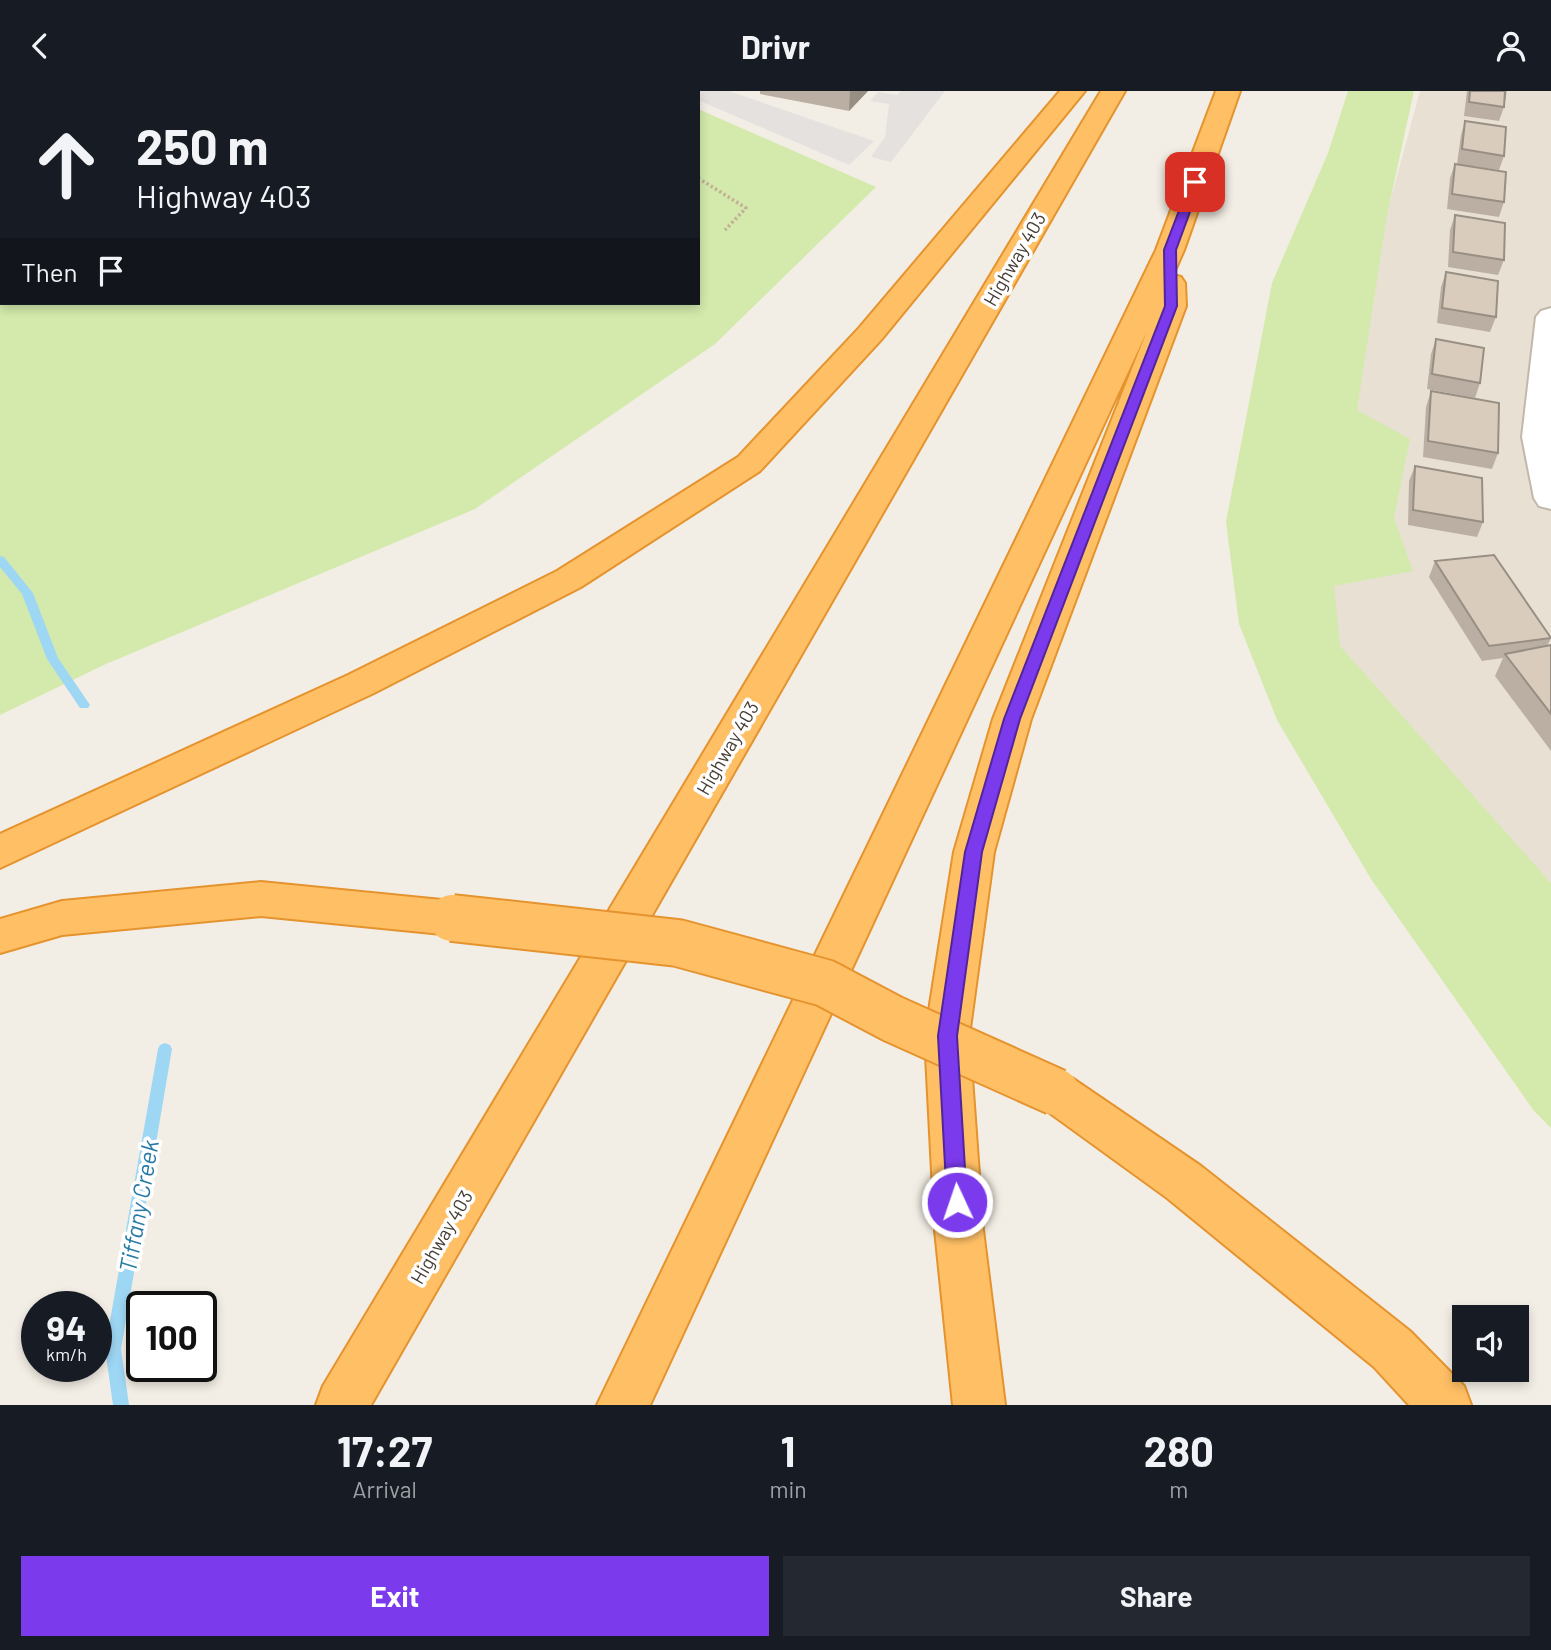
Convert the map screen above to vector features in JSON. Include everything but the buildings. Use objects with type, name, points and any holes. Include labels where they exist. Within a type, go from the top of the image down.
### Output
[{"type":"highway","points":[[0,852],[361,684],[557,585],[749,464],[870,334],[1073,91]]},
{"type":"highway","name":"Highway 403","points":[[342,1405],[1113,91]]},
{"type":"highway","points":[[623,1405],[1170,250],[1228,91]]},
{"type":"highway","points":[[979,1405],[959,1230],[947,1036],[974,852],[1012,719],[1171,306],[1170,250]]},
{"type":"highway","points":[[0,936],[62,918],[261,899],[678,943],[825,983],[892,1019],[1056,1092],[1184,1182],[1371,1332],[1392,1349],[1445,1405]]},
{"type":"street","points":[[1551,317],[1538,437],[1551,498]]},
{"type":"path","points":[[700,180],[746,208],[725,230]]},
{"type":"shaded area","points":[[700,91],[729,91],[874,141],[849,165],[700,101]]},
{"type":"shaded area","points":[[901,91],[945,91],[891,162],[871,157],[885,137],[889,104],[870,101],[878,92],[897,95]]},
{"type":"shaded area","points":[[1420,91],[1551,91],[1551,902],[1330,646],[1311,494]]},
{"type":"green space","points":[[1348,91],[1414,91],[1387,215],[1357,410],[1410,439],[1394,518],[1413,571],[1334,586],[1340,646],[1551,883],[1551,1128],[1534,1111],[1371,879],[1277,720],[1239,624],[1226,522],[1272,283],[1328,153]]},
{"type":"green space","points":[[700,110],[876,187],[715,344],[475,509],[106,664],[0,715],[0,305],[700,305]]},
{"type":"waterway","name":"Tiffany Creek","points":[[0,560],[27,593],[53,659],[84,705]]},
{"type":"waterway","name":"Tiffany Creek","points":[[121,1405],[113,1349],[165,1049]]},
{"type":"route","points":[[957,1202],[947,1036],[974,852],[1012,719],[1171,306],[1170,250],[1195,182]]}]
